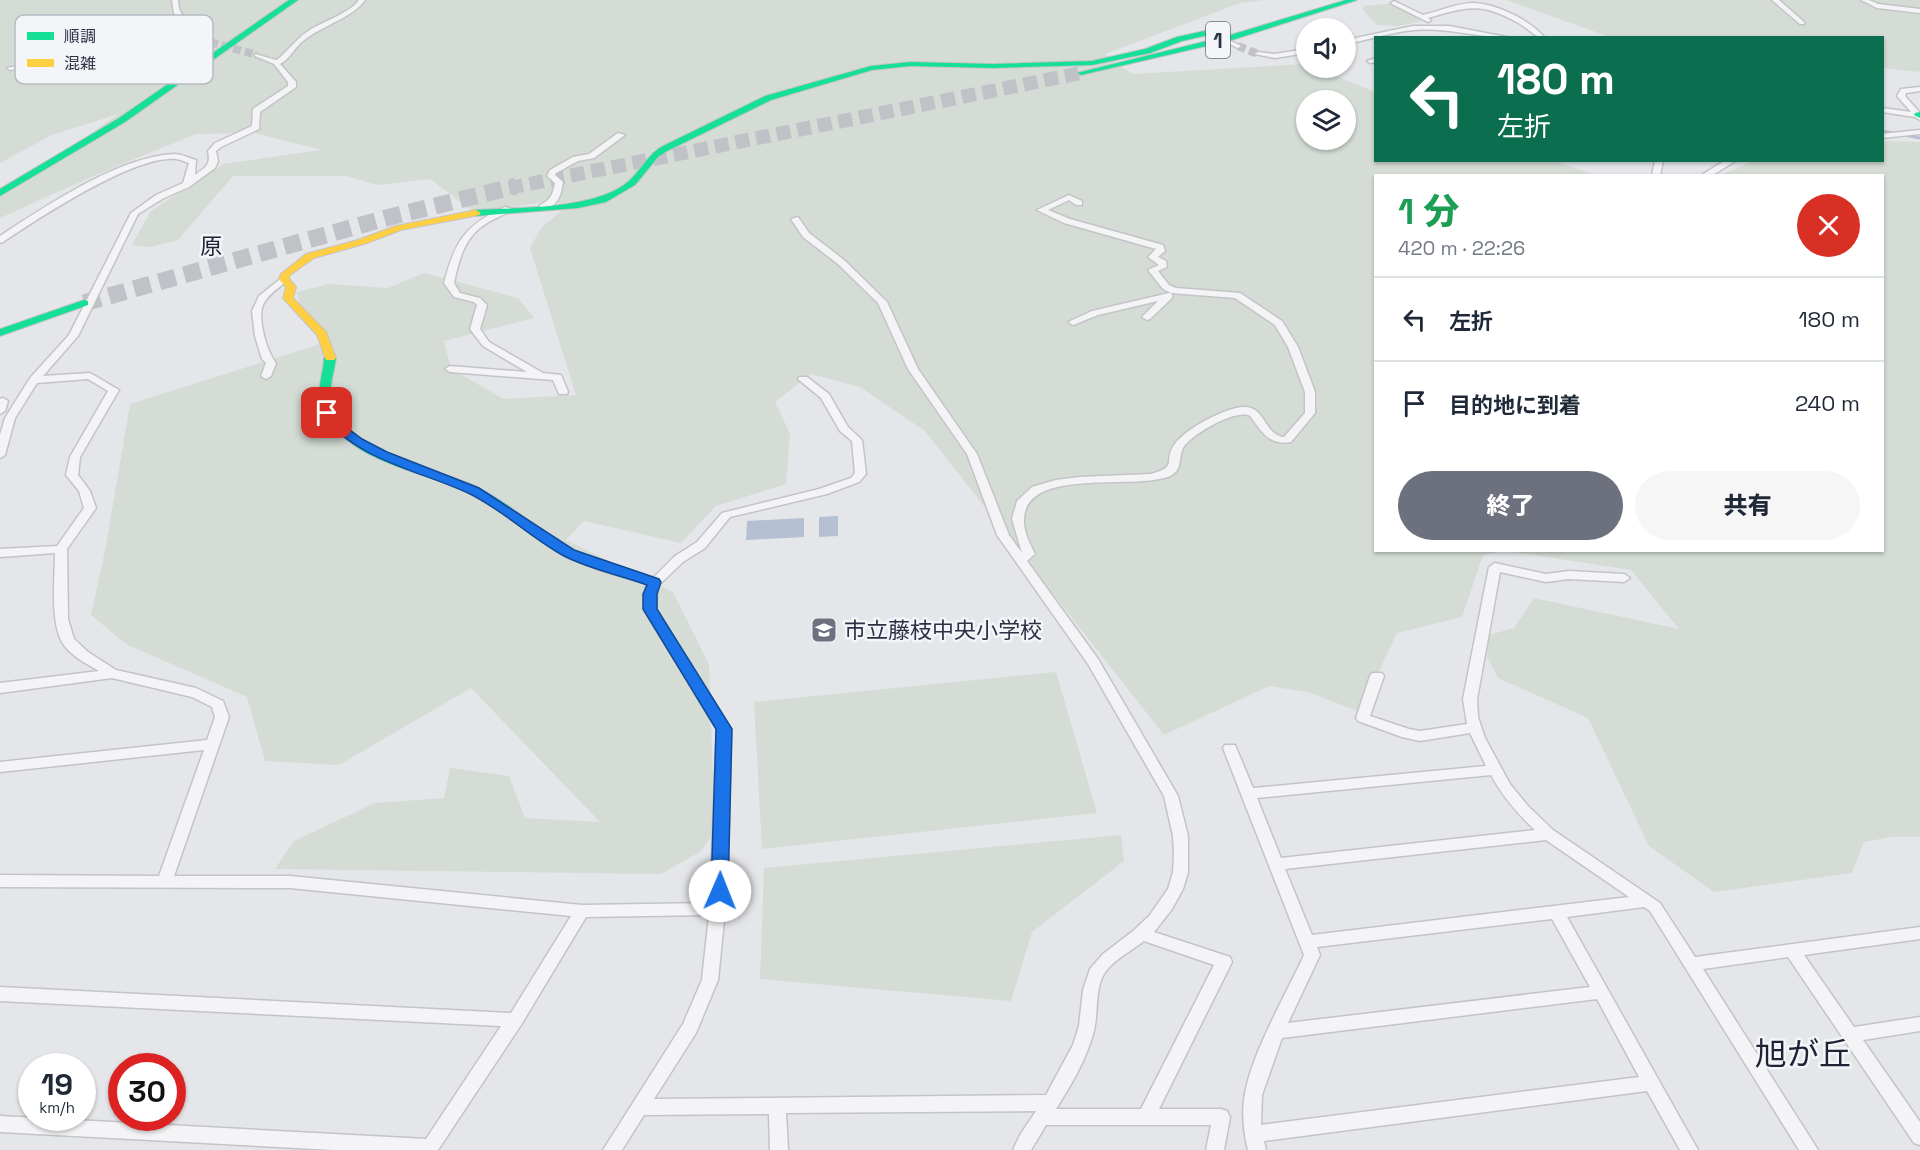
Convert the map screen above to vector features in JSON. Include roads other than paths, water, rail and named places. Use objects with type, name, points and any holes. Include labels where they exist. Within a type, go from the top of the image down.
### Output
[{"type":"main road","points":[[213,57],[294,0]]},
{"type":"main road","name":"1","points":[[1081,73],[1229,38],[1353,0]]},
{"type":"main road","points":[[654,582],[570,553],[474,491],[383,455],[339,428],[327,413],[324,397],[330,359],[323,336],[306,311],[288,298],[291,287],[284,279],[292,268],[310,256],[361,242],[379,234],[509,208],[578,205],[603,200],[632,183],[655,155],[664,149],[744,107],[803,86],[871,68],[910,64],[993,66],[1092,63],[1147,51],[1180,39],[1219,35]]},
{"type":"main road","points":[[0,193],[122,120],[174,84]]},
{"type":"main road","points":[[0,178],[20,180]]},
{"type":"main road","points":[[0,332],[84,303],[0,332]]},
{"type":"street","points":[[175,0],[179,15]]},
{"type":"street","points":[[276,63],[283,60],[288,49],[315,30],[358,8],[362,0]]},
{"type":"street","points":[[1775,0],[1802,23]]},
{"type":"street","points":[[1864,0],[1877,6],[1920,11]]},
{"type":"street","points":[[1394,3],[1424,17],[1438,28]]},
{"type":"street","points":[[1424,17],[1473,5],[1484,6],[1516,19],[1539,36]]},
{"type":"street","points":[[1356,40],[1399,29],[1438,28],[1495,36]]},
{"type":"street","points":[[1219,35],[1238,46]]},
{"type":"street","points":[[1258,54],[1275,56],[1296,53]]},
{"type":"street","points":[[1,449],[10,418],[34,380],[73,336],[135,213],[159,196],[186,185],[212,166],[214,161],[212,151],[218,145],[256,127],[256,111],[292,87],[287,73],[276,63],[257,55]]},
{"type":"street","points":[[10,68],[15,67]]},
{"type":"street","points":[[1919,116],[1901,96],[1904,91],[1920,89]]},
{"type":"street","points":[[1884,110],[1919,116]]},
{"type":"street","points":[[1884,136],[1919,132]]},
{"type":"street","points":[[543,207],[553,203],[557,197],[558,182],[551,176],[553,172],[576,159],[591,156],[621,135]]},
{"type":"street","points":[[0,240],[75,192],[145,161],[170,156],[189,158],[193,162],[191,175],[186,185]]},
{"type":"street","points":[[1708,174],[1728,162]]},
{"type":"street","points":[[1079,203],[1070,197],[1041,210],[1067,221],[1160,247],[1161,251],[1152,256],[1163,263],[1162,267],[1152,270],[1172,294]]},
{"type":"street","points":[[509,208],[479,222],[459,245],[449,283],[458,295],[477,300],[482,305],[475,329],[486,344],[543,377]]},
{"type":"street","points":[[795,219],[807,235],[841,262],[882,302],[888,320],[913,369],[972,454],[996,521],[1020,560],[1093,662],[1171,796],[1177,814],[1182,837],[1182,866],[1178,885],[1167,906],[1142,934],[1101,966],[1094,977],[1085,1034],[1067,1076],[1022,1150]]},
{"type":"street","points":[[266,376],[271,363],[267,359],[256,318],[257,306],[261,298],[284,279]]},
{"type":"street","points":[[1147,317],[1172,294]]},
{"type":"street","points":[[1020,560],[1029,554],[1020,532],[1018,516],[1022,503],[1031,493],[1046,485],[1077,479],[1137,480],[1168,473],[1175,465],[1178,448],[1187,438],[1212,423],[1242,410],[1251,410],[1267,434],[1278,441],[1287,440],[1310,413],[1310,392],[1293,347],[1279,323],[1237,295],[1172,294],[1095,313],[1073,322]]},
{"type":"street","points":[[450,369],[557,377],[563,392]]},
{"type":"street","points":[[34,380],[90,376],[114,390],[75,457],[72,475],[84,491],[90,508],[61,549],[62,619],[68,641],[83,655],[112,674]]},
{"type":"street","points":[[612,1150],[690,1028],[710,980],[716,909],[720,891],[724,729],[650,609],[650,594],[654,582],[679,559],[701,545],[726,515],[823,492],[855,480],[861,474],[858,440],[844,429],[825,396],[803,379]]},
{"type":"street","points":[[0,402],[3,401],[0,411]]},
{"type":"street","points":[[0,553],[61,549]]},
{"type":"street","points":[[1624,578],[1569,575],[1546,578],[1495,567],[1470,699],[1474,728],[1494,770],[1523,810],[1548,834],[1655,907],[1809,1150]]},
{"type":"street","points":[[0,688],[112,674],[196,693],[218,704],[222,717],[164,882]]},
{"type":"street","points":[[1377,676],[1363,718],[1407,734],[1420,736],[1474,728]]},
{"type":"street","points":[[0,767],[213,744]]},
{"type":"street","points":[[1230,748],[1312,955],[1263,1064],[1253,1097],[1256,1142],[1652,1083]]},
{"type":"street","points":[[1249,794],[1494,770]]},
{"type":"street","points":[[1276,864],[1548,834]]},
{"type":"street","points":[[0,881],[290,882],[582,911],[716,909]]},
{"type":"street","points":[[1307,942],[1646,901]]},
{"type":"street","points":[[0,1124],[429,1149],[515,1020],[582,911]]},
{"type":"street","points":[[1556,911],[1689,1150]]},
{"type":"street","points":[[1691,963],[1792,952],[1920,933]]},
{"type":"street","points":[[1142,934],[1224,962],[1146,1117]]},
{"type":"street","points":[[1792,952],[1918,1131]]},
{"type":"street","points":[[1278,1031],[1601,992]]},
{"type":"street","points":[[0,994],[515,1020]]},
{"type":"street","points":[[1851,1035],[1920,1024]]},
{"type":"street","points":[[641,1107],[777,1105],[1046,1110],[1146,1117],[1221,1117],[1215,1150]]},
{"type":"street","points":[[777,1105],[779,1150]]},
{"type":"water","points":[[838,516],[838,536],[819,537],[819,517]]},
{"type":"water","points":[[804,518],[804,537],[746,540],[747,521]]},
{"type":"waterway","points":[[1884,131],[1920,138]]},
{"type":"tunnel","points":[[213,43],[257,55]]},
{"type":"tunnel","points":[[1238,46],[1258,54]]},
{"type":"tunnel","points":[[509,188],[1081,73]]},
{"type":"tunnel","points":[[84,303],[386,218],[516,186]]},
{"type":"place","name":"市立藤枝中央小学校","points":[[824,630]]},
{"type":"district","name":"原","points":[[211,246]]},
{"type":"district","name":"旭が丘","points":[[1803,1054]]}]
